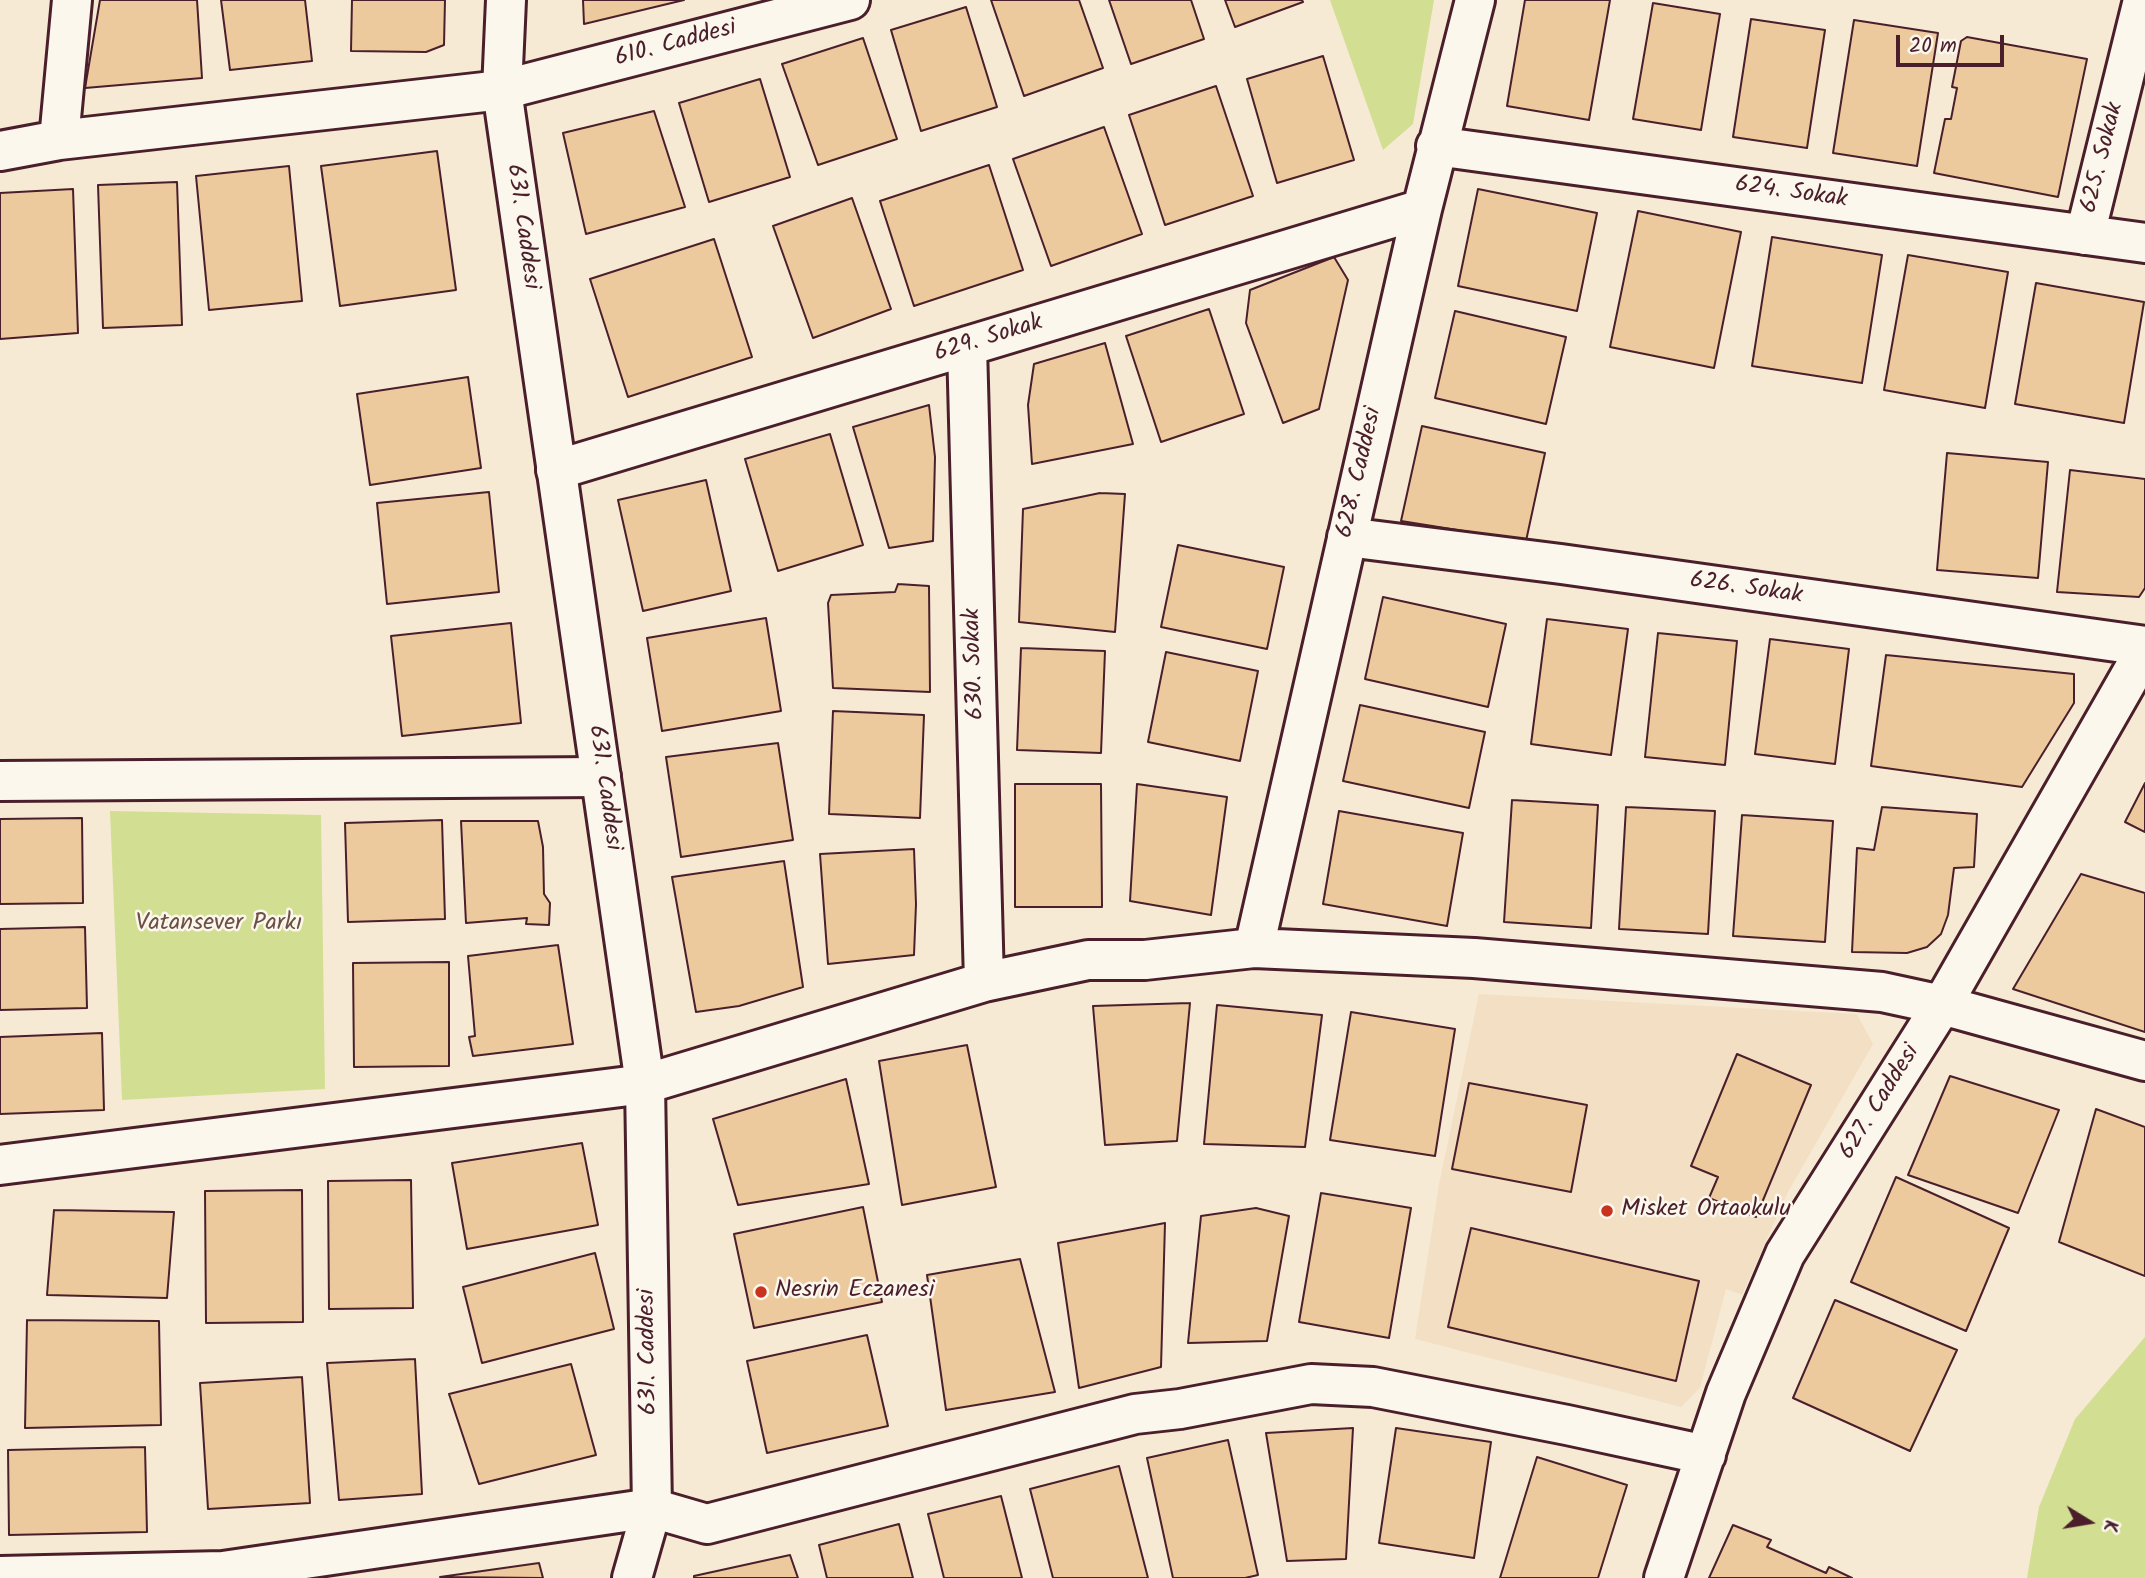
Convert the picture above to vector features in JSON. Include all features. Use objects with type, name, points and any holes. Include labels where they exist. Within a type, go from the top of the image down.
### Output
[{"type":"street","points":[[59,140],[72,0]]},
{"type":"street","name":"631. Caddesi","points":[[506,0],[502,90],[645,1084],[652,1508],[632,1578]]},
{"type":"street","name":"610. Caddesi","points":[[0,151],[59,140],[502,90],[850,0]]},
{"type":"street","name":"628. Caddesi","points":[[1254,948],[1436,146],[1475,0]]},
{"type":"street","name":"625. Sokak","points":[[2085,235],[2143,0]]},
{"type":"street","name":"624. Sokak","points":[[1436,146],[2145,243]]},
{"type":"street","name":"629. Sokak","points":[[556,470],[1422,209]]},
{"type":"street","name":"630. Sokak","points":[[967,346],[984,982]]},
{"type":"street","name":"626. Sokak","points":[[1347,537],[1588,568],[2145,648]]},
{"type":"street","name":"627. Caddesi","points":[[1664,1578],[1726,1393],[1785,1254],[1942,1005],[2145,648]]},
{"type":"street","points":[[0,781],[601,777]]},
{"type":"street","points":[[0,1165],[645,1084],[984,982],[1088,960],[1145,960],[1254,948],[1474,958],[1882,992],[1942,1005],[2145,1061]]},
{"type":"street","points":[[0,1576],[155,1576],[223,1572],[652,1508],[708,1524],[1135,1414],[1181,1409],[1311,1384],[1373,1387],[1706,1455]]},
{"type":"shaded area","name":"Misket Ortaokulu","points":[[1479,994],[1857,1014],[1873,1044],[1788,1192],[1742,1295],[1726,1289],[1700,1388],[1681,1407],[1415,1339],[1439,1184]]},
{"type":"green space","points":[[1330,0],[1434,0],[1413,124],[1383,150]]},
{"type":"green space","name":"Vatansever Parkı","points":[[110,811],[321,815],[325,1089],[122,1100]]},
{"type":"green space","points":[[2145,1337],[2145,1578],[2027,1578],[2039,1507],[2075,1419]]},
{"type":"building","points":[[100,0],[197,0],[202,78],[85,88]]},
{"type":"building","points":[[221,0],[305,0],[312,61],[230,70]]},
{"type":"building","points":[[352,0],[445,0],[444,45],[426,52],[351,51]]},
{"type":"building","points":[[583,0],[684,0],[584,24]]},
{"type":"building","points":[[991,0],[1079,0],[1103,68],[1024,96]]},
{"type":"building","points":[[1109,0],[1191,0],[1204,39],[1131,64]]},
{"type":"building","points":[[1225,0],[1302,0],[1303,2],[1235,27]]},
{"type":"building","points":[[1525,0],[1610,0],[1589,120],[1507,106]]},
{"type":"building","points":[[1653,3],[1720,14],[1701,130],[1633,119]]},
{"type":"building","points":[[966,7],[997,107],[921,131],[891,30]]},
{"type":"building","points":[[1751,19],[1825,30],[1807,148],[1733,137]]},
{"type":"building","points":[[1854,20],[1938,33],[1917,166],[1833,153]]},
{"type":"building","points":[[1967,37],[2087,59],[2058,197],[1934,173],[1945,119],[1951,119],[1957,88],[1952,87],[1961,41]]},
{"type":"building","points":[[863,38],[897,139],[818,165],[782,64]]},
{"type":"building","points":[[1323,56],[1354,160],[1277,183],[1247,79]]},
{"type":"building","points":[[760,79],[790,177],[709,202],[679,103]]},
{"type":"building","points":[[1216,86],[1253,196],[1165,225],[1129,115]]},
{"type":"building","points":[[654,111],[685,207],[586,234],[563,133]]},
{"type":"building","points":[[1104,127],[1142,234],[1051,266],[1013,159]]},
{"type":"building","points":[[437,151],[456,290],[340,306],[321,166]]},
{"type":"building","points":[[989,165],[1023,270],[914,306],[880,201]]},
{"type":"building","points":[[289,166],[302,301],[209,310],[196,176]]},
{"type":"building","points":[[177,182],[182,325],[103,328],[98,185]]},
{"type":"building","points":[[73,189],[78,333],[0,339],[0,193]]},
{"type":"building","points":[[1478,189],[1597,213],[1577,311],[1458,286]]},
{"type":"building","points":[[852,198],[891,309],[813,338],[773,226]]},
{"type":"building","points":[[1638,211],[1741,232],[1714,368],[1610,347]]},
{"type":"building","points":[[1772,237],[1882,255],[1862,383],[1752,366]]},
{"type":"building","points":[[714,239],[752,357],[628,397],[590,279]]},
{"type":"building","points":[[1908,255],[2008,272],[1985,408],[1884,390]]},
{"type":"building","points":[[1334,257],[1348,280],[1319,409],[1283,423],[1246,323],[1250,290]]},
{"type":"building","points":[[2036,283],[2144,302],[2124,423],[2015,404]]},
{"type":"building","points":[[1209,309],[1244,414],[1161,442],[1126,336]]},
{"type":"building","points":[[1455,311],[1566,337],[1546,424],[1435,398]]},
{"type":"building","points":[[1105,343],[1133,444],[1032,464],[1028,405],[1034,364]]},
{"type":"building","points":[[468,377],[481,468],[370,485],[357,394]]},
{"type":"building","points":[[929,405],[935,457],[933,541],[889,548],[853,427]]},
{"type":"building","points":[[1422,426],[1545,453],[1526,541],[1401,521]]},
{"type":"building","points":[[830,434],[863,545],[778,571],[745,459]]},
{"type":"building","points":[[1947,453],[2048,462],[2038,578],[1937,570]]},
{"type":"building","points":[[2070,470],[2145,479],[2145,588],[2139,597],[2057,592]]},
{"type":"building","points":[[706,480],[731,591],[643,611],[618,500]]},
{"type":"building","points":[[489,492],[499,592],[387,604],[377,503]]},
{"type":"building","points":[[1100,493],[1125,494],[1115,632],[1019,622],[1023,509]]},
{"type":"building","points":[[1178,545],[1284,567],[1267,649],[1161,627]]},
{"type":"building","points":[[898,584],[929,586],[930,692],[833,688],[828,603],[831,595],[895,592]]},
{"type":"building","points":[[1383,597],[1506,624],[1488,707],[1365,679]]},
{"type":"building","points":[[766,618],[781,711],[662,731],[647,638]]},
{"type":"building","points":[[1547,619],[1628,629],[1611,755],[1531,744]]},
{"type":"building","points":[[511,623],[521,723],[402,736],[391,636]]},
{"type":"building","points":[[1658,633],[1737,641],[1725,765],[1645,757]]},
{"type":"building","points":[[1770,639],[1849,649],[1835,764],[1755,754]]},
{"type":"building","points":[[1021,648],[1105,651],[1101,753],[1017,750]]},
{"type":"building","points":[[1166,652],[1258,671],[1240,761],[1148,742]]},
{"type":"building","points":[[1886,655],[2074,674],[2074,703],[2022,787],[1871,766]]},
{"type":"building","points":[[1360,705],[1485,732],[1469,808],[1343,781]]},
{"type":"building","points":[[833,711],[924,715],[920,818],[829,814]]},
{"type":"building","points":[[778,743],[793,840],[681,857],[666,757]]},
{"type":"building","points":[[2145,783],[2145,832],[2125,822]]},
{"type":"building","points":[[1015,784],[1101,784],[1102,907],[1015,907]]},
{"type":"building","points":[[1137,784],[1227,797],[1211,915],[1130,901]]},
{"type":"building","points":[[1512,800],[1598,805],[1591,928],[1504,922]]},
{"type":"building","points":[[1626,807],[1715,811],[1708,934],[1619,929]]},
{"type":"building","points":[[1882,807],[1977,814],[1974,867],[1954,868],[1948,915],[1941,934],[1927,947],[1907,953],[1852,952],[1857,848],[1874,850]]},
{"type":"building","points":[[1339,811],[1463,833],[1447,926],[1323,904]]},
{"type":"building","points":[[1742,815],[1833,821],[1825,942],[1733,936]]},
{"type":"building","points":[[82,818],[83,903],[0,904],[0,819]]},
{"type":"building","points":[[442,820],[445,919],[348,922],[345,823]]},
{"type":"building","points":[[461,821],[538,821],[543,847],[544,894],[550,903],[549,925],[526,924],[527,918],[466,923]]},
{"type":"building","points":[[914,849],[914,955],[828,964],[820,854]]},
{"type":"building","points":[[784,861],[803,987],[739,1006],[696,1012],[672,877]]},
{"type":"building","points":[[2081,874],[2145,893],[2145,1032],[2013,989]]},
{"type":"building","points":[[85,927],[87,1008],[0,1010],[0,929]]},
{"type":"building","points":[[558,945],[573,1044],[473,1056],[469,1037],[475,1036],[468,956]]},
{"type":"building","points":[[449,962],[449,1066],[354,1067],[353,963]]},
{"type":"building","points":[[1190,1003],[1177,1141],[1105,1145],[1093,1006]]},
{"type":"building","points":[[1217,1005],[1322,1015],[1305,1147],[1204,1144]]},
{"type":"building","points":[[1351,1012],[1455,1029],[1435,1156],[1330,1140]]},
{"type":"building","points":[[102,1033],[104,1110],[0,1114],[0,1037]]},
{"type":"building","points":[[967,1045],[996,1187],[902,1205],[879,1061]]},
{"type":"building","points":[[1737,1054],[1811,1085],[1756,1217],[1709,1198],[1718,1177],[1691,1166]]},
{"type":"building","points":[[1950,1076],[2059,1110],[2018,1213],[1908,1175]]},
{"type":"building","points":[[846,1079],[869,1184],[738,1205],[713,1119]]},
{"type":"building","points":[[1469,1083],[1587,1105],[1571,1192],[1452,1169]]},
{"type":"building","points":[[2096,1109],[2145,1127],[2145,1276],[2059,1242]]},
{"type":"building","points":[[582,1143],[598,1225],[467,1249],[452,1163]]},
{"type":"building","points":[[1896,1177],[2009,1228],[1966,1331],[1851,1282]]},
{"type":"building","points":[[411,1180],[413,1308],[329,1309],[328,1181]]},
{"type":"building","points":[[302,1190],[303,1322],[206,1323],[205,1191]]},
{"type":"building","points":[[1321,1193],[1411,1208],[1389,1338],[1299,1322]]},
{"type":"building","points":[[863,1207],[882,1302],[754,1328],[734,1234]]},
{"type":"building","points":[[1256,1208],[1289,1216],[1267,1341],[1188,1343],[1201,1216]]},
{"type":"building","points":[[54,1210],[174,1212],[167,1298],[47,1295]]},
{"type":"building","points":[[1165,1223],[1161,1367],[1079,1388],[1058,1243]]},
{"type":"building","points":[[1471,1228],[1699,1281],[1676,1381],[1448,1327]]},
{"type":"building","points":[[595,1253],[614,1329],[482,1363],[463,1287]]},
{"type":"building","points":[[1020,1259],[1055,1392],[946,1410],[927,1275]]},
{"type":"building","points":[[1835,1300],[1957,1350],[1910,1451],[1793,1398]]},
{"type":"building","points":[[27,1320],[159,1321],[161,1425],[25,1428]]},
{"type":"building","points":[[867,1335],[888,1426],[767,1453],[747,1361]]},
{"type":"building","points":[[415,1359],[422,1494],[339,1500],[327,1363]]},
{"type":"building","points":[[571,1364],[596,1455],[479,1484],[449,1394]]},
{"type":"building","points":[[302,1377],[310,1503],[208,1509],[200,1383]]},
{"type":"building","points":[[1353,1428],[1346,1559],[1287,1561],[1266,1433]]},
{"type":"building","points":[[1396,1428],[1491,1442],[1474,1558],[1379,1543]]},
{"type":"building","points":[[1228,1440],[1258,1575],[1245,1578],[1173,1578],[1147,1458]]},
{"type":"building","points":[[145,1447],[147,1532],[9,1535],[8,1450]]},
{"type":"building","points":[[1537,1457],[1627,1485],[1598,1578],[1500,1578]]},
{"type":"building","points":[[1119,1466],[1148,1578],[1053,1578],[1030,1489]]},
{"type":"building","points":[[1001,1496],[1022,1578],[944,1578],[928,1514]]},
{"type":"building","points":[[899,1524],[913,1578],[827,1578],[819,1545]]},
{"type":"building","points":[[1733,1525],[1771,1540],[1767,1547],[1826,1573],[1829,1567],[1852,1578],[1709,1578]]},
{"type":"building","points":[[790,1555],[798,1578],[694,1578],[694,1576]]},
{"type":"building","points":[[539,1563],[543,1578],[440,1577]]},
{"type":"place","name":"Misket Ortaokulu","points":[[1607,1211]]},
{"type":"place","name":"Nesrin Eczanesi","points":[[761,1292]]}]
